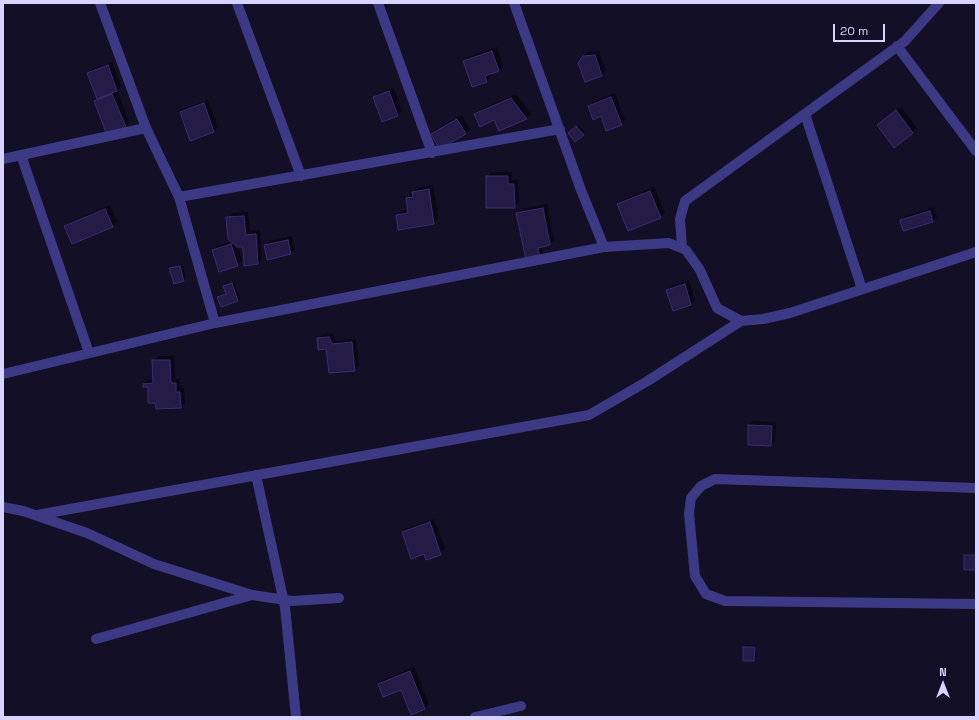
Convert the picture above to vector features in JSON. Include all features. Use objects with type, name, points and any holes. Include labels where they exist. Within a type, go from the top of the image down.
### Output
[{"type":"street","points":[[100,3],[146,128],[179,197],[215,324]]},
{"type":"street","points":[[237,3],[301,176]]},
{"type":"street","points":[[378,3],[432,153]]},
{"type":"street","points":[[514,3],[581,190],[604,247]]},
{"type":"street","points":[[682,248],[680,219],[685,201],[905,41],[938,3]]},
{"type":"street","points":[[898,46],[976,152]]},
{"type":"street","points":[[805,114],[862,289]]},
{"type":"street","points":[[3,159],[146,128]]},
{"type":"street","points":[[179,197],[560,129]]},
{"type":"street","points":[[21,155],[89,353]]},
{"type":"street","points":[[3,374],[215,324],[604,247],[669,243],[686,250],[700,270],[717,308],[741,321]]},
{"type":"street","points":[[37,515],[589,415],[646,382],[741,321],[763,319],[790,313],[976,252]]},
{"type":"street","points":[[256,476],[284,600],[296,717]]},
{"type":"street","points":[[976,488],[715,480],[701,486],[691,498],[689,514],[695,576],[706,594],[725,601],[976,604]]},
{"type":"street","points":[[3,507],[37,515],[87,533],[154,564],[252,595],[292,601],[339,598]]},
{"type":"street","points":[[96,639],[252,595]]},
{"type":"street","points":[[475,717],[521,706]]},
{"type":"building","points":[[492,51],[499,71],[485,76],[487,82],[472,87],[463,61]]},
{"type":"building","points":[[595,55],[602,76],[585,82],[578,63],[583,56]]},
{"type":"building","points":[[108,65],[117,91],[97,99],[87,73]]},
{"type":"building","points":[[389,91],[398,116],[382,122],[373,97]]},
{"type":"building","points":[[112,94],[126,127],[107,135],[94,101]]},
{"type":"building","points":[[611,97],[622,125],[606,131],[601,116],[593,120],[588,106]]},
{"type":"building","points":[[511,98],[527,119],[499,131],[494,120],[480,127],[474,114]]},
{"type":"building","points":[[204,103],[214,132],[190,141],[180,112]]},
{"type":"building","points":[[896,110],[913,133],[894,148],[877,125]]},
{"type":"building","points":[[457,119],[466,134],[439,149],[431,134]]},
{"type":"building","points":[[576,126],[584,135],[575,142],[568,133]]},
{"type":"building","points":[[486,176],[508,176],[508,184],[514,184],[515,208],[486,208]]},
{"type":"building","points":[[429,189],[434,224],[398,230],[396,215],[408,213],[406,198],[413,197],[412,192]]},
{"type":"building","points":[[650,191],[661,218],[628,231],[617,204]]},
{"type":"building","points":[[543,208],[550,245],[538,248],[540,258],[526,260],[516,213]]},
{"type":"building","points":[[105,209],[113,227],[72,244],[64,226]]},
{"type":"building","points":[[930,211],[933,222],[903,231],[900,220]]},
{"type":"building","points":[[244,216],[246,235],[256,234],[258,264],[244,266],[243,247],[237,247],[228,239],[226,217]]},
{"type":"building","points":[[288,240],[291,254],[267,260],[264,245]]},
{"type":"building","points":[[231,244],[238,266],[219,272],[212,250]]},
{"type":"building","points":[[180,266],[184,281],[174,284],[169,268]]},
{"type":"building","points":[[232,283],[238,301],[221,307],[217,297],[226,294],[223,286]]},
{"type":"building","points":[[685,284],[691,305],[673,311],[666,290]]},
{"type":"building","points":[[329,337],[332,344],[352,342],[355,371],[329,373],[326,349],[318,350],[317,338]]},
{"type":"building","points":[[152,360],[170,360],[171,383],[176,383],[176,392],[180,392],[181,408],[156,409],[155,403],[148,403],[148,387],[143,387],[143,384],[153,383]]},
{"type":"building","points":[[748,425],[772,426],[771,446],[748,445]]},
{"type":"building","points":[[430,522],[441,555],[426,560],[424,554],[411,559],[402,532]]},
{"type":"building","points":[[964,555],[976,555],[976,570],[964,570]]},
{"type":"building","points":[[743,647],[755,647],[754,661],[743,661]]},
{"type":"building","points":[[410,671],[425,709],[411,715],[401,690],[383,697],[378,684]]}]
